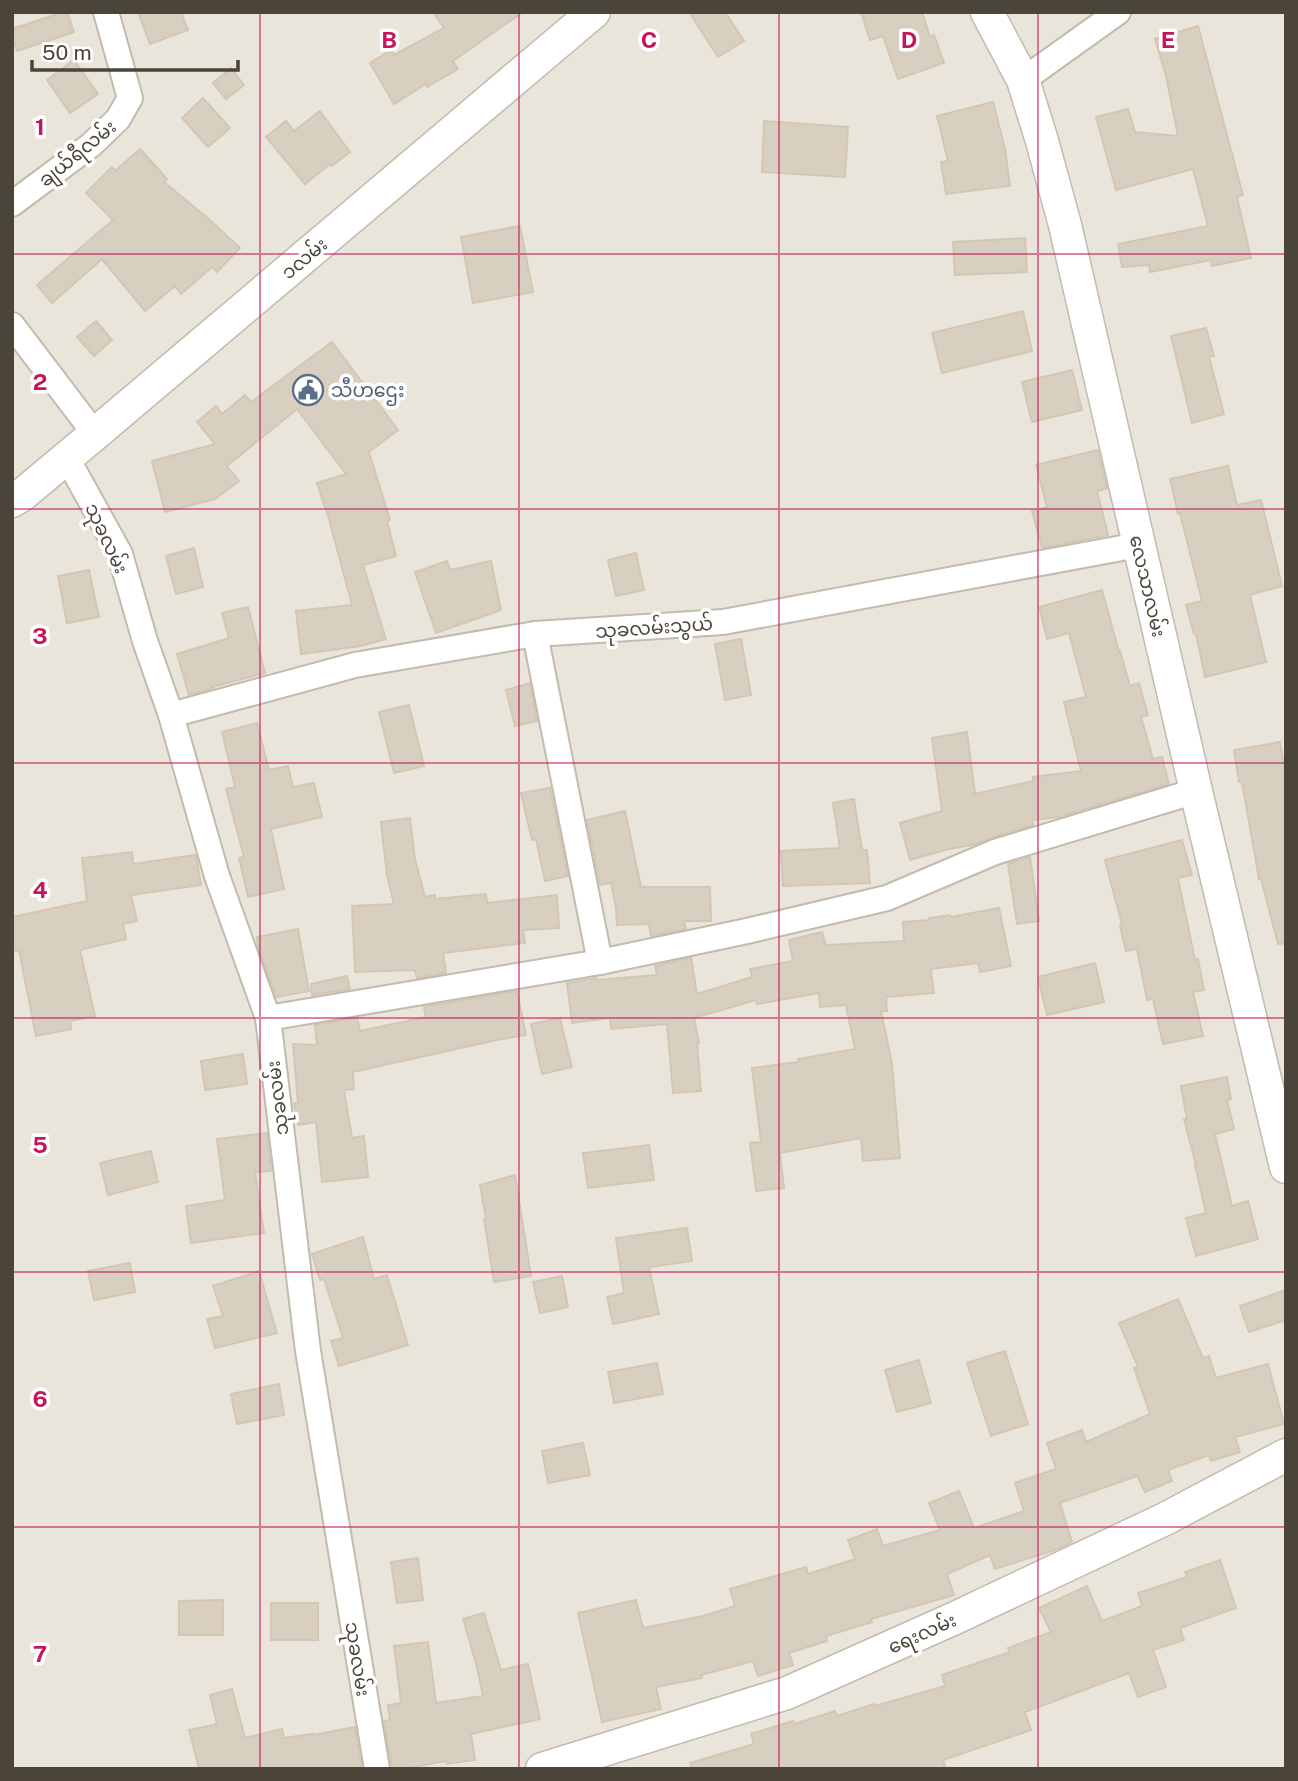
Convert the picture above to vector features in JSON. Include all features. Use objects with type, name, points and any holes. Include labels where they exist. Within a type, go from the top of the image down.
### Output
[{"type":"street","name":"ချယ်ရီလမ်း","points":[[12,204],[91,145],[118,119],[130,99],[106,12]]},
{"type":"street","name":"၁လမ်း","points":[[12,501],[67,458],[594,12]]},
{"type":"street","name":"လေသာလမ်း","points":[[987,12],[1023,80],[1065,225],[1286,1167]]},
{"type":"street","points":[[1023,80],[1118,12]]},
{"type":"street","points":[[12,326],[95,434]]},
{"type":"street","name":"သုခလမ်း","points":[[67,458],[120,554],[145,641],[171,715],[217,876],[268,1018],[307,1350],[377,1769]]},
{"type":"street","name":"သုခလမ်းသွယ်","points":[[171,715],[355,665],[536,634],[723,622],[1138,545]]},
{"type":"street","points":[[536,634],[600,962]]},
{"type":"street","points":[[268,1018],[600,962],[887,898],[995,852],[1196,791]]},
{"type":"street","name":"ရေးလမ်း","points":[[542,1769],[787,1693],[955,1618],[1165,1519],[1286,1455]]},
{"type":"shaded area","points":[[12,12],[1286,12],[1286,1769],[12,1769]]},
{"type":"building","points":[[67,12],[74,32],[17,51],[12,29]]},
{"type":"building","points":[[138,12],[181,12],[188,30],[150,44]]},
{"type":"building","points":[[433,12],[523,12],[453,61],[458,69],[427,87],[426,84],[394,104],[370,63],[391,50],[394,55],[444,28]]},
{"type":"building","points":[[689,12],[725,12],[744,41],[718,57]]},
{"type":"building","points":[[861,12],[922,12],[930,37],[934,35],[944,63],[898,79],[883,36],[870,40]]},
{"type":"building","points":[[1198,26],[1243,195],[1237,197],[1251,258],[1212,266],[1211,260],[1150,272],[1149,265],[1122,267],[1118,244],[1208,226],[1193,169],[1116,190],[1096,117],[1128,109],[1135,132],[1178,136],[1166,76],[1155,39]]},
{"type":"building","points":[[74,60],[98,94],[70,113],[47,80]]},
{"type":"building","points":[[231,68],[244,85],[226,99],[213,83]]},
{"type":"building","points":[[203,98],[230,128],[208,147],[182,118]]},
{"type":"building","points":[[993,102],[1005,149],[1010,186],[946,194],[941,162],[948,161],[937,116]]},
{"type":"building","points":[[320,111],[350,152],[305,184],[266,137],[286,121],[294,131]]},
{"type":"building","points":[[764,121],[848,127],[845,177],[762,172]]},
{"type":"building","points":[[140,149],[167,179],[164,182],[240,248],[217,272],[212,267],[181,294],[175,286],[145,311],[102,259],[52,303],[37,285],[113,220],[86,193],[112,167],[115,171]]},
{"type":"building","points":[[520,226],[533,292],[473,303],[461,237]]},
{"type":"building","points":[[1025,238],[1027,272],[955,275],[953,242]]},
{"type":"building","points":[[1023,311],[1032,351],[942,373],[932,333]]},
{"type":"building","points":[[96,321],[112,340],[94,356],[77,337]]},
{"type":"building","points":[[1206,328],[1214,356],[1209,357],[1224,414],[1192,423],[1171,336]]},
{"type":"building","points":[[332,342],[398,430],[369,452],[390,520],[387,521],[396,556],[363,565],[386,639],[361,646],[301,654],[296,611],[352,605],[317,483],[346,474],[297,409],[227,466],[239,481],[215,499],[165,512],[152,461],[215,444],[197,422],[216,406],[222,414],[245,395],[251,402]]},
{"type":"building","points":[[1072,370],[1082,410],[1032,422],[1022,382]]},
{"type":"building","points":[[1098,450],[1107,488],[1097,491],[1108,535],[1042,548],[1032,511],[1047,507],[1036,465]]},
{"type":"building","points":[[1228,466],[1237,505],[1261,500],[1282,586],[1250,595],[1266,662],[1205,677],[1196,634],[1186,605],[1202,601],[1170,479]]},
{"type":"building","points":[[194,548],[203,587],[176,594],[166,556]]},
{"type":"building","points":[[636,553],[644,590],[616,596],[608,560]]},
{"type":"building","points":[[447,561],[450,570],[491,561],[501,610],[436,633],[415,572]]},
{"type":"building","points":[[89,570],[99,617],[67,623],[58,576]]},
{"type":"building","points":[[1102,590],[1130,686],[1139,683],[1148,715],[1141,717],[1153,759],[1162,757],[1169,784],[1059,817],[1032,820],[1033,825],[972,845],[910,860],[900,823],[942,811],[932,738],[967,732],[975,794],[1033,781],[1033,777],[1081,771],[1064,702],[1086,697],[1069,633],[1047,639],[1039,607]]},
{"type":"building","points":[[248,607],[265,673],[189,695],[177,654],[229,638],[222,613]]},
{"type":"building","points":[[741,639],[751,695],[725,700],[715,644]]},
{"type":"building","points":[[530,683],[537,721],[515,726],[506,690]]},
{"type":"building","points":[[409,705],[424,766],[394,773],[379,712]]},
{"type":"building","points":[[257,723],[269,770],[288,766],[293,787],[314,783],[322,817],[271,829],[284,889],[248,897],[239,858],[244,857],[226,789],[235,787],[222,732]]},
{"type":"building","points":[[1280,742],[1286,776],[1286,943],[1278,944],[1259,879],[1234,750]]},
{"type":"building","points":[[550,788],[568,876],[545,881],[536,839],[532,840],[521,793]]},
{"type":"building","points":[[854,799],[862,850],[867,850],[870,883],[783,886],[781,851],[840,848],[833,803]]},
{"type":"building","points":[[625,811],[641,887],[710,887],[711,921],[684,921],[686,929],[651,936],[649,924],[617,925],[611,883],[600,885],[587,820]]},
{"type":"building","points":[[410,818],[415,859],[425,897],[435,895],[435,899],[486,894],[487,903],[557,895],[559,928],[523,930],[525,943],[443,953],[446,973],[417,978],[415,970],[355,972],[352,906],[394,904],[387,875],[381,822]]},
{"type":"building","points":[[1182,840],[1192,875],[1178,878],[1204,990],[1193,992],[1203,1036],[1163,1044],[1153,999],[1147,1000],[1137,949],[1126,951],[1105,860]]},
{"type":"building","points":[[132,852],[133,864],[196,855],[201,885],[131,895],[137,921],[123,924],[126,939],[80,950],[95,1016],[70,1021],[71,1029],[36,1036],[19,950],[12,952],[12,917],[87,901],[82,858]]},
{"type":"building","points":[[1030,857],[1039,921],[1017,924],[1008,864]]},
{"type":"building","points":[[999,908],[1011,966],[980,972],[978,963],[931,969],[934,993],[886,997],[887,1011],[881,1011],[892,1064],[900,1158],[863,1161],[861,1138],[780,1153],[784,1188],[756,1191],[750,1143],[761,1142],[752,1068],[798,1062],[798,1059],[855,1049],[846,1005],[820,1007],[819,993],[757,1004],[756,1000],[694,1018],[699,1043],[701,1091],[673,1093],[667,1024],[611,1029],[610,1018],[572,1023],[567,983],[596,978],[657,975],[655,966],[691,958],[697,994],[752,977],[750,969],[793,961],[789,940],[822,932],[826,945],[904,941],[903,922]]},
{"type":"building","points":[[298,929],[309,991],[276,997],[257,937]]},
{"type":"building","points":[[1095,963],[1104,1002],[1047,1015],[1038,977]]},
{"type":"building","points":[[347,976],[350,989],[312,995],[311,984]]},
{"type":"building","points":[[517,991],[526,1035],[353,1072],[354,1089],[344,1090],[352,1138],[364,1136],[368,1177],[322,1182],[316,1122],[298,1125],[294,1103],[298,1103],[293,1044],[317,1045],[315,1025],[357,1018],[360,1031],[426,1017],[424,1007]]},
{"type":"building","points":[[560,1018],[572,1067],[542,1074],[531,1024]]},
{"type":"building","points":[[243,1054],[247,1084],[205,1090],[201,1061]]},
{"type":"building","points":[[1227,1077],[1231,1099],[1227,1100],[1234,1129],[1215,1134],[1232,1206],[1248,1201],[1258,1239],[1196,1256],[1186,1218],[1206,1213],[1184,1119],[1187,1119],[1181,1086]]},
{"type":"building","points":[[267,1133],[271,1171],[255,1172],[264,1233],[191,1243],[186,1206],[225,1200],[217,1139]]},
{"type":"building","points":[[649,1145],[654,1180],[588,1188],[583,1153]]},
{"type":"building","points":[[151,1151],[158,1182],[108,1195],[100,1163]]},
{"type":"building","points":[[515,1175],[531,1276],[494,1282],[480,1185]]},
{"type":"building","points":[[687,1228],[692,1261],[649,1267],[659,1314],[613,1324],[607,1297],[624,1293],[616,1238]]},
{"type":"building","points":[[363,1237],[374,1279],[387,1275],[408,1345],[339,1366],[331,1341],[343,1338],[324,1279],[320,1280],[312,1254]]},
{"type":"building","points":[[130,1263],[135,1292],[94,1300],[88,1271]]},
{"type":"building","points":[[259,1271],[277,1333],[215,1348],[207,1319],[223,1316],[213,1286]]},
{"type":"building","points":[[562,1276],[568,1307],[540,1313],[533,1282]]},
{"type":"building","points":[[1286,1290],[1286,1320],[1249,1332],[1240,1306]]},
{"type":"building","points":[[1178,1299],[1203,1358],[1209,1356],[1216,1378],[1268,1364],[1284,1424],[1235,1437],[1240,1452],[1211,1461],[1209,1455],[1168,1470],[1172,1481],[1145,1492],[1137,1476],[1060,1503],[1072,1542],[995,1569],[990,1555],[947,1574],[954,1595],[871,1619],[872,1622],[826,1636],[827,1641],[789,1653],[793,1665],[758,1676],[753,1661],[701,1675],[702,1678],[656,1687],[661,1709],[602,1722],[578,1613],[636,1600],[643,1628],[703,1616],[735,1606],[730,1589],[806,1567],[808,1574],[855,1559],[848,1540],[877,1529],[883,1546],[940,1530],[929,1503],[959,1491],[974,1528],[1024,1511],[1015,1483],[1056,1469],[1047,1443],[1082,1430],[1086,1442],[1150,1414],[1134,1368],[1138,1367],[1119,1323]]},
{"type":"building","points":[[1005,1351],[1028,1424],[991,1436],[967,1363]]},
{"type":"building","points":[[919,1360],[931,1403],[897,1412],[885,1370]]},
{"type":"building","points":[[657,1363],[663,1394],[614,1403],[608,1372]]},
{"type":"building","points":[[279,1384],[284,1415],[237,1424],[231,1394]]},
{"type":"building","points":[[583,1443],[590,1475],[548,1483],[542,1451]]},
{"type":"building","points":[[418,1558],[423,1600],[397,1603],[391,1562]]},
{"type":"building","points":[[1220,1560],[1236,1608],[1180,1628],[1184,1640],[1153,1650],[1166,1687],[1138,1697],[1129,1673],[1025,1712],[1031,1730],[943,1760],[946,1769],[691,1769],[690,1763],[754,1744],[751,1734],[835,1711],[837,1716],[945,1686],[942,1675],[1010,1652],[1008,1648],[1051,1632],[1039,1608],[1087,1586],[1102,1621],[1142,1606],[1138,1593],[1187,1577],[1185,1572]]},
{"type":"building","points":[[223,1600],[223,1635],[179,1635],[179,1601]]},
{"type":"building","points":[[271,1603],[318,1603],[318,1640],[271,1640]]},
{"type":"building","points":[[484,1613],[501,1670],[528,1664],[540,1719],[471,1734],[475,1760],[447,1764],[446,1761],[392,1769],[384,1721],[390,1720],[388,1705],[401,1703],[394,1646],[428,1642],[436,1703],[483,1696],[463,1619]]},
{"type":"building","points":[[232,1689],[245,1738],[282,1729],[284,1738],[355,1727],[362,1769],[199,1769],[189,1730],[217,1724],[210,1695]]},
{"type":"place","name":"သီဟဌေး","points":[[308,390]]}]
